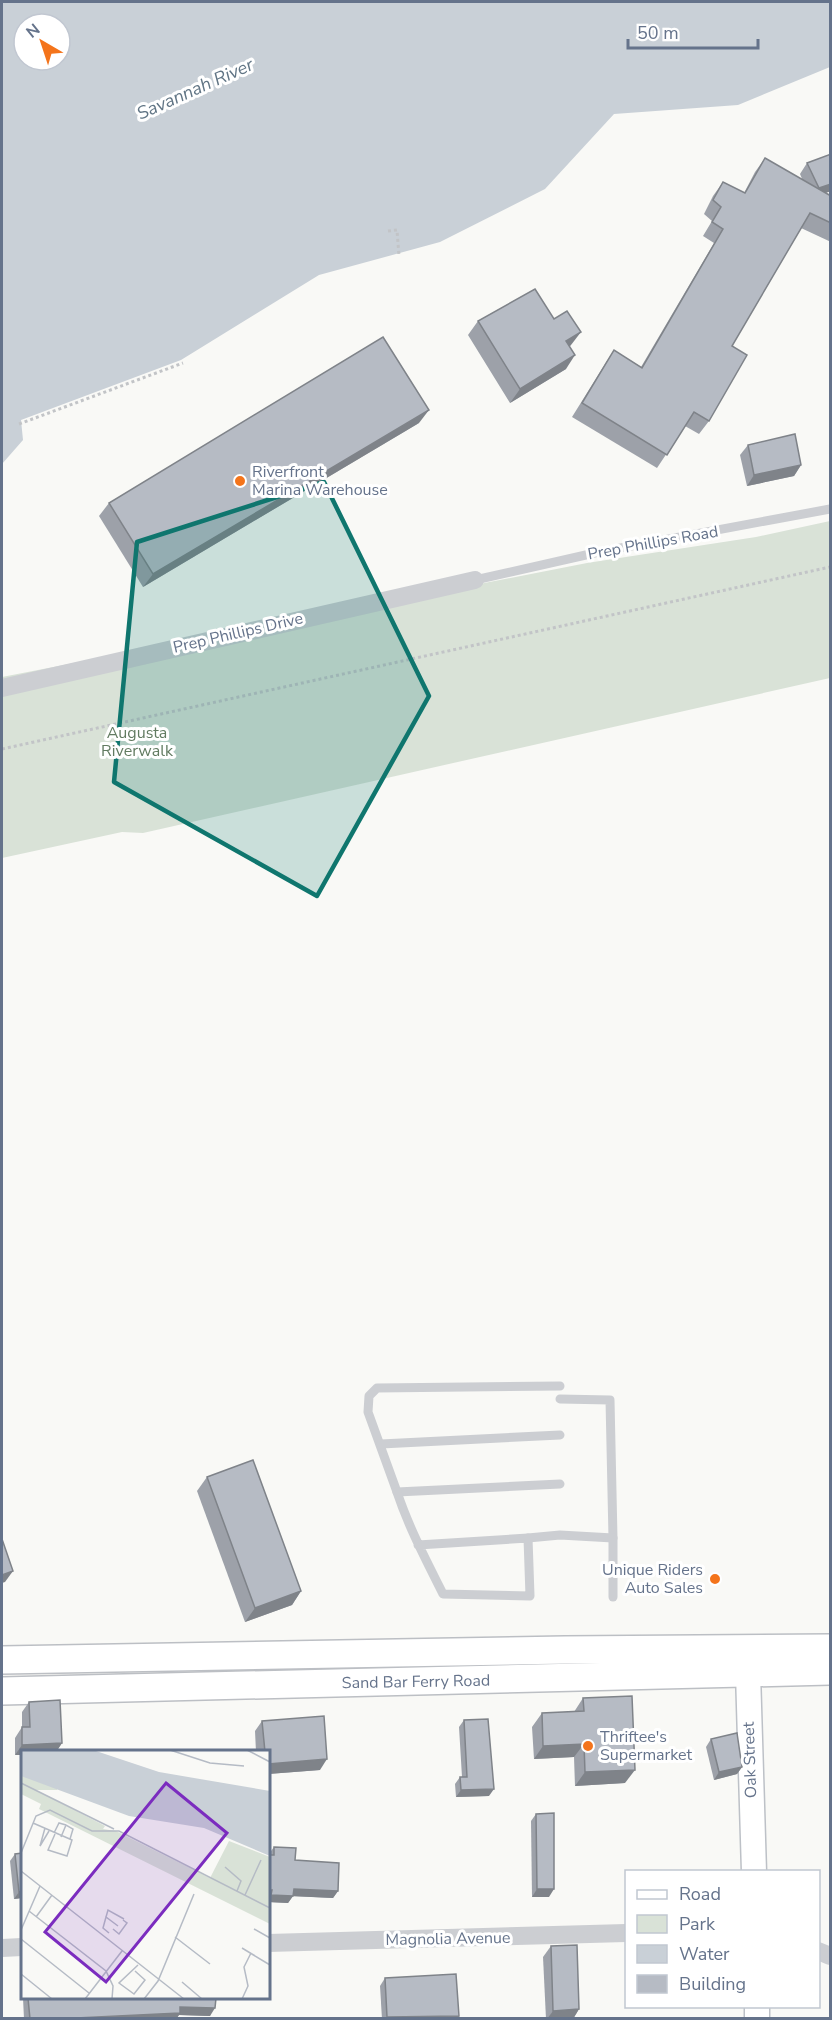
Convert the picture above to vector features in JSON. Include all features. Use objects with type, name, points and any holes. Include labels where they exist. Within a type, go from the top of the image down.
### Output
[{"type":"main road","name":"Sand Bar Ferry Road","points":[[749,1661],[831,1648]]},
{"type":"main road","name":"Sand Bar Ferry Road","points":[[2,1660],[567,1664],[749,1661],[831,1671]]},
{"type":"main road","name":"Sand Bar Ferry Road","points":[[2,1691],[567,1664]]},
{"type":"street","name":"Prep Phillips Drive","points":[[2,688],[475,580]]},
{"type":"street","name":"Oak Street","points":[[749,1661],[754,1870]]},
{"type":"street","name":"Magnolia Avenue","points":[[270,1943],[625,1933]]},
{"type":"street","points":[[2,1948],[21,1947]]},
{"type":"lane","name":"Prep Phillips Road","points":[[475,580],[599,552],[831,509]]},
{"type":"lane","points":[[528,1538],[530,1596],[443,1594],[418,1545],[397,1492],[368,1412],[369,1396],[377,1388],[560,1386]]},
{"type":"lane","points":[[560,1399],[610,1400],[613,1597]]},
{"type":"lane","points":[[381,1444],[560,1435]]},
{"type":"lane","points":[[397,1492],[560,1484]]},
{"type":"lane","points":[[418,1545],[560,1535],[612,1538]]},
{"type":"path","points":[[388,231],[397,230],[399,256]]},
{"type":"path","points":[[19,424],[183,363]]},
{"type":"path","points":[[2,749],[831,567]]},
{"type":"highlighted area","points":[[324,482],[429,696],[317,896],[114,782],[137,542]]},
{"type":"green space","name":"Augusta Riverwalk","points":[[830,521],[830,678],[143,833],[122,832],[2,858],[2,677],[587,563],[756,537]]},
{"type":"water","name":"Savannah River","points":[[2,2],[830,2],[830,67],[738,105],[614,114],[545,189],[440,242],[319,275],[181,360],[21,420],[23,440],[2,464]]},
{"type":"building","points":[[831,154],[831,184],[819,188],[807,163]]},
{"type":"building","points":[[765,158],[831,196],[831,223],[810,213],[732,346],[747,355],[709,421],[694,412],[667,455],[582,403],[614,350],[642,368],[723,229],[712,222],[721,207],[713,200],[723,182],[745,193]]},
{"type":"building","points":[[535,289],[554,319],[567,311],[581,332],[566,341],[575,355],[520,389],[478,321]]},
{"type":"building","name":"Riverfront Marina Warehouse","points":[[383,337],[429,410],[153,574],[109,503]]},
{"type":"building","points":[[795,434],[801,465],[754,475],[748,445]]},
{"type":"building","points":[[253,1460],[301,1591],[255,1608],[207,1477]]},
{"type":"building","points":[[2,1539],[13,1571],[2,1575]]},
{"type":"building","points":[[632,1696],[635,1770],[585,1772],[584,1744],[543,1746],[542,1713],[584,1711],[583,1698]]},
{"type":"building","points":[[60,1700],[62,1743],[22,1745],[22,1727],[30,1727],[29,1702]]},
{"type":"building","points":[[324,1716],[327,1759],[270,1764],[270,1750],[265,1750],[262,1721]]},
{"type":"building","points":[[488,1719],[494,1789],[461,1790],[460,1777],[467,1777],[464,1720]]},
{"type":"building","points":[[737,1733],[742,1767],[719,1772],[711,1739]]},
{"type":"building","points":[[554,1813],[554,1889],[537,1889],[536,1814]]},
{"type":"building","points":[[274,1847],[296,1848],[295,1860],[339,1863],[338,1891],[294,1889],[293,1896],[271,1895],[270,1855],[274,1855]]},
{"type":"building","points":[[21,1853],[21,1891],[19,1892],[15,1854]]},
{"type":"building","points":[[577,1945],[579,2009],[553,2011],[551,1946]]},
{"type":"building","points":[[456,1974],[459,2016],[387,2017],[385,1978]]},
{"type":"building","points":[[28,1999],[216,1999],[215,2008],[180,2007],[180,2013],[30,2019]]},
{"type":"place","name":"Riverfront Marina Warehouse","points":[[240,481]]},
{"type":"place","name":"Unique Riders Auto Sales","points":[[715,1579]]},
{"type":"place","name":"Thriftee's Supermarket","points":[[588,1746]]}]
